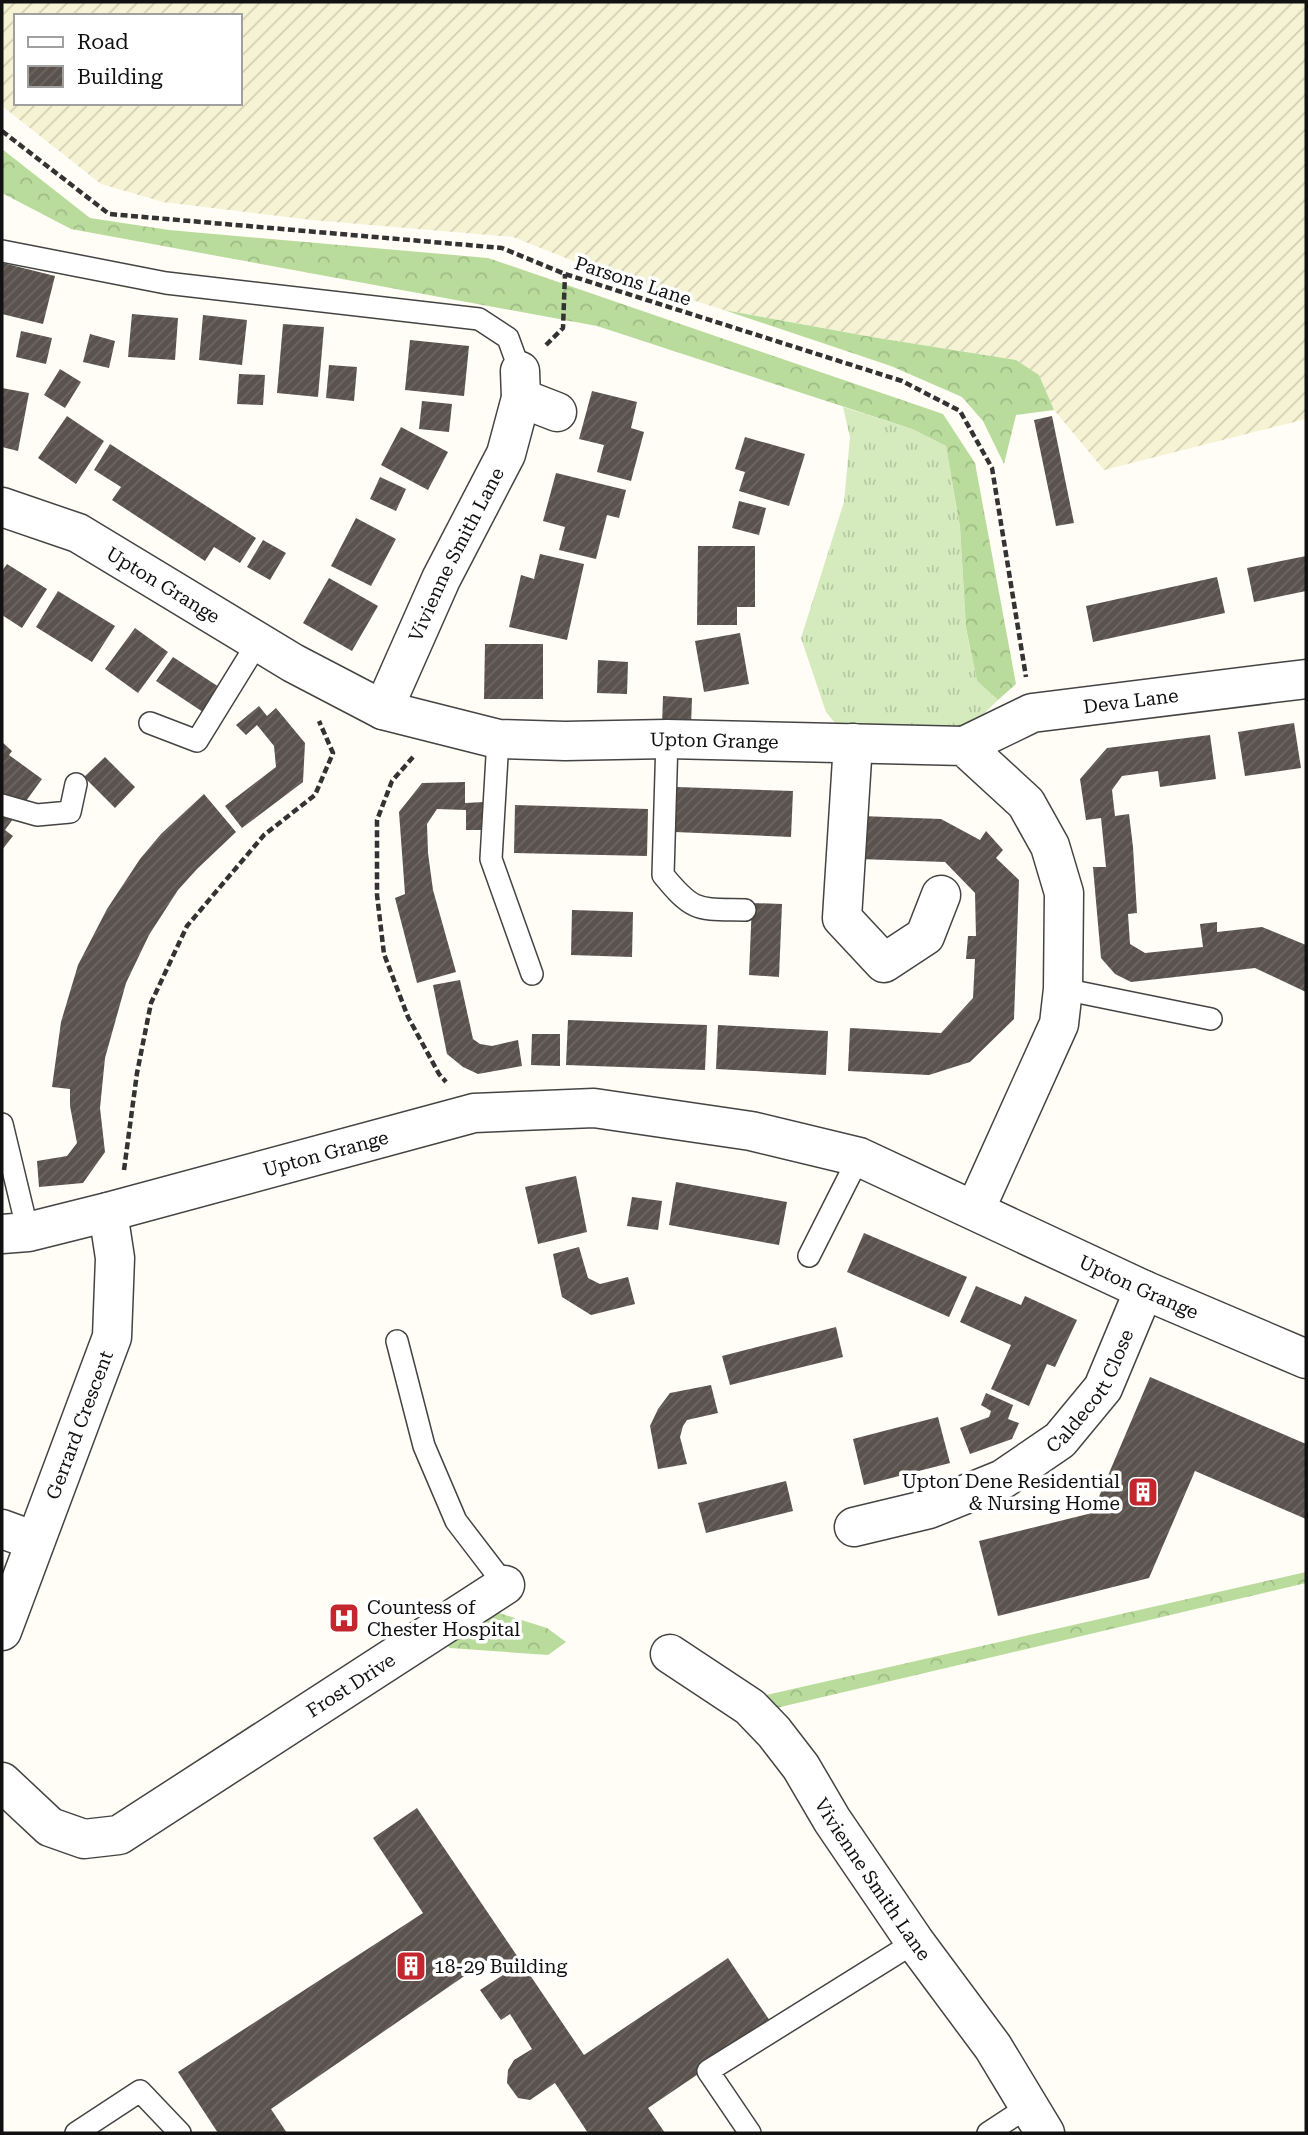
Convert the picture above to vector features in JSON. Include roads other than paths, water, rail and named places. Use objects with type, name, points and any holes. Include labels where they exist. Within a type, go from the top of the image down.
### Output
[{"type":"street","points":[[520,384],[557,412]]},
{"type":"street","name":"Vivienne Smith Lane","points":[[383,710],[442,579],[506,454],[520,384]]},
{"type":"street","name":"Upton Grange","points":[[2,507],[78,533],[293,663],[383,710],[498,738],[565,741],[667,738],[964,746]]},
{"type":"street","name":"Deva Lane","points":[[964,746],[1032,713],[1306,679]]},
{"type":"street","points":[[853,743],[842,918],[884,963],[926,936],[941,895]]},
{"type":"street","points":[[964,746],[1026,803],[1050,846],[1065,893],[1063,989],[1059,1024],[975,1210]]},
{"type":"street","name":"Upton Grange","points":[[15,1233],[113,1211],[474,1113],[594,1108],[751,1130],[859,1157],[1144,1290],[1306,1359]]},
{"type":"street","name":"Gerrard Crescent","points":[[2,1631],[19,1535],[112,1337],[113,1211]]},
{"type":"street","name":"Caldecott Close","points":[[854,1527],[929,1509],[1003,1479],[1060,1440],[1103,1388],[1144,1290]]},
{"type":"street","name":"Frost Drive","points":[[2,1782],[50,1827],[84,1839],[119,1835],[505,1585]]},
{"type":"street","name":"Vivienne Smith Lane","points":[[670,1654],[750,1707],[774,1732],[801,1767],[832,1819],[915,1942],[993,2048],[1037,2120]]},
{"type":"lane","points":[[2,251],[166,283],[479,319],[508,338],[520,384]]},
{"type":"lane","points":[[149,723],[197,741],[258,642]]},
{"type":"lane","points":[[498,738],[491,859],[533,974]]},
{"type":"lane","points":[[667,738],[663,875],[684,900],[702,909],[745,911]]},
{"type":"lane","points":[[2,806],[37,815],[71,813],[76,784]]},
{"type":"lane","points":[[1063,989],[1211,1019]]},
{"type":"lane","points":[[2,1124],[15,1233]]},
{"type":"lane","points":[[809,1256],[859,1157]]},
{"type":"lane","name":"Frost Drive","points":[[397,1341],[424,1446],[456,1521],[505,1585]]},
{"type":"lane","points":[[750,2133],[708,2071],[915,1942]]},
{"type":"lane","points":[[76,2133],[141,2091],[180,2133]]},
{"type":"lane","points":[[988,2133],[1037,2120]]},
{"type":"place","name":"Upton Dene Residential & Nursing Home","points":[[1143,1492]]},
{"type":"place","name":"Countess of Chester Hospital","points":[[344,1618]]},
{"type":"place","name":"18-29 Building","points":[[411,1966]]}]
